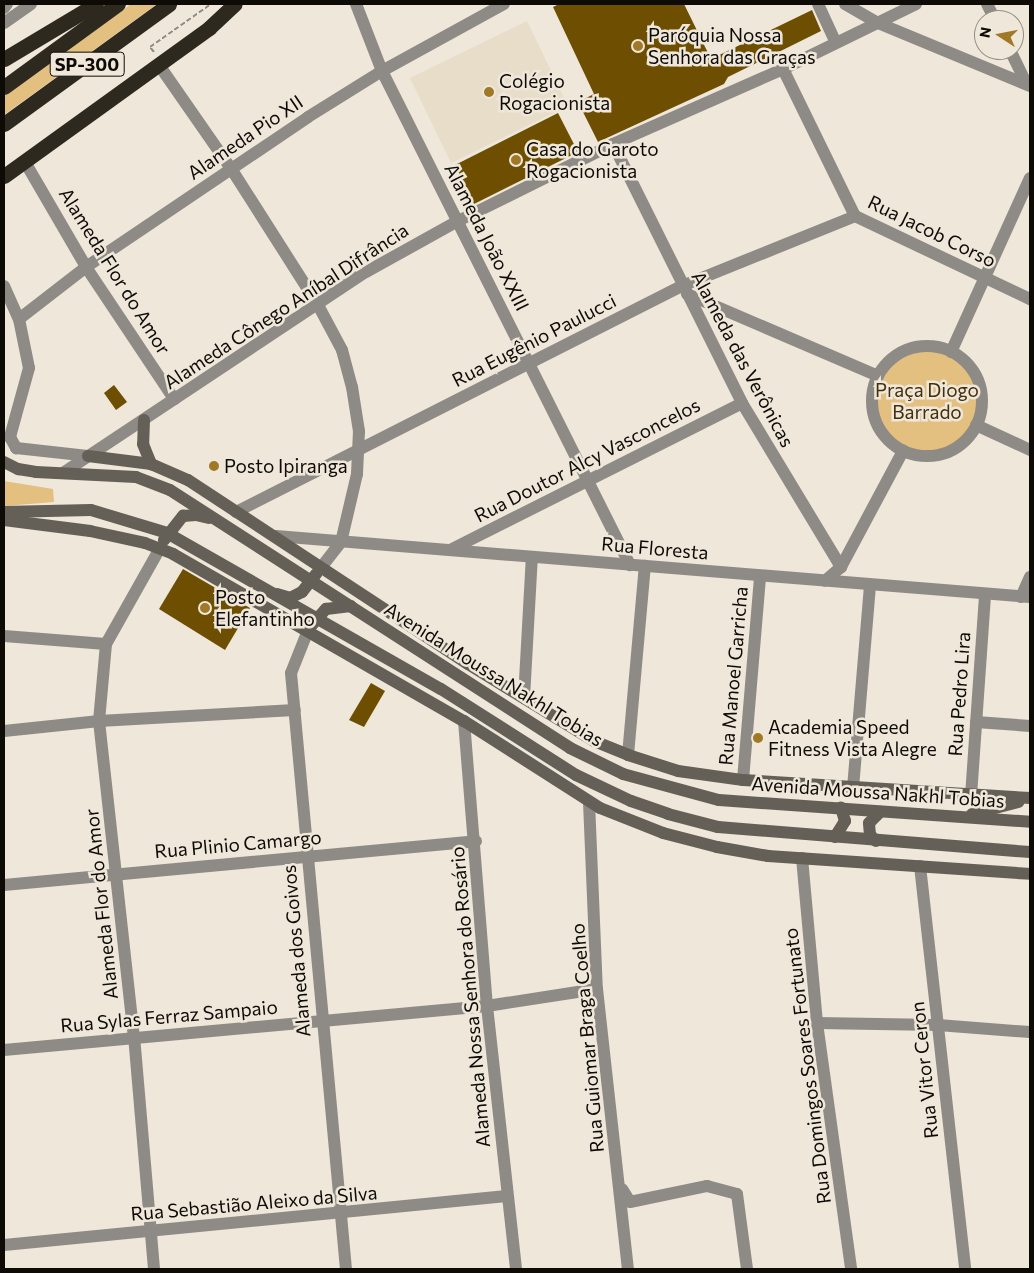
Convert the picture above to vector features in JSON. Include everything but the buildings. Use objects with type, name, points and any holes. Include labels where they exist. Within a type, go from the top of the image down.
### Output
[{"type":"highway","points":[[4,59],[96,4]]},
{"type":"highway","name":"SP-300","points":[[4,87],[118,4]]},
{"type":"highway","name":"SP-300","points":[[4,124],[170,4]]},
{"type":"highway","points":[[4,176],[159,65],[220,19],[235,4]]},
{"type":"main road","points":[[144,420],[143,444],[151,464]]},
{"type":"main road","points":[[88,456],[151,464],[176,474],[272,533],[321,568],[545,712],[594,741],[628,755],[678,771],[742,780],[1030,799]]},
{"type":"main road","name":"Avenida Moussa Nakhl Tobias","points":[[4,462],[27,471],[136,477],[170,490],[570,748],[623,774],[719,800],[1030,822]]},
{"type":"main road","points":[[170,490],[176,474]]},
{"type":"main road","points":[[4,512],[91,510],[167,533],[208,554],[315,620],[441,689],[576,775],[630,801],[718,826],[876,841],[1030,852]]},
{"type":"main road","points":[[160,548],[167,533],[183,516],[196,515],[219,521]]},
{"type":"main road","points":[[4,520],[90,531],[160,548],[173,554],[307,633],[378,670],[464,721],[528,765],[590,802],[663,833],[717,848],[802,858],[1030,874]]},
{"type":"main road","points":[[257,546],[272,533]]},
{"type":"main road","points":[[173,554],[208,554]]},
{"type":"main road","points":[[267,592],[290,598],[302,592],[321,568]]},
{"type":"main road","points":[[307,633],[315,620],[326,609],[351,606]]},
{"type":"main road","points":[[365,647],[378,670]]},
{"type":"main road","points":[[425,654],[468,664]]},
{"type":"main road","points":[[545,712],[570,748]]},
{"type":"main road","points":[[528,765],[576,775]]},
{"type":"main road","points":[[961,816],[1030,799]]},
{"type":"main road","points":[[835,837],[845,821],[841,808]]},
{"type":"main road","points":[[876,841],[870,835],[869,823],[880,812]]},
{"type":"street","points":[[4,8],[7,4]]},
{"type":"street","points":[[4,23],[31,4]]},
{"type":"street","points":[[220,19],[242,4]]},
{"type":"street","name":"Alameda João XXIII","points":[[356,4],[382,71],[630,565]]},
{"type":"street","name":"Alameda Pio XII","points":[[18,319],[86,267],[382,71],[504,4]]},
{"type":"street","points":[[818,4],[835,41]]},
{"type":"street","points":[[845,4],[878,23],[1028,84]]},
{"type":"street","name":"Alameda Cônego Aníbal Difrância","points":[[63,472],[366,272],[458,221],[613,144],[783,70],[835,41],[916,4]]},
{"type":"street","points":[[1015,60],[1028,84]]},
{"type":"street","points":[[159,65],[232,170],[318,305],[342,350],[352,387],[359,431],[357,474],[341,542],[321,568]]},
{"type":"street","name":"Rua Jacob Corso","points":[[783,70],[854,216],[1030,299]]},
{"type":"street","name":"Alameda das Verônicas","points":[[613,144],[684,290],[742,402],[841,567]]},
{"type":"street","name":"Alameda Flor do Amor","points":[[25,162],[86,267],[174,400]]},
{"type":"street","points":[[951,352],[1030,178]]},
{"type":"street","name":"Rua Eugênio Paulucci","points":[[236,512],[529,363],[684,290],[854,216]]},
{"type":"street","points":[[4,286],[18,319],[29,368],[10,437],[16,448],[88,456]]},
{"type":"street","points":[[684,290],[878,376]]},
{"type":"street","points":[[935,346],[951,352],[965,362],[976,375],[981,392],[981,409],[976,426],[959,445],[936,456],[919,456],[903,451],[888,441],[878,427],[872,411],[872,393],[878,376],[888,362],[910,349],[935,346]]},
{"type":"street","name":"Rua Doutor Alcy Vasconcelos","points":[[448,551],[742,402]]},
{"type":"street","points":[[976,426],[1030,450]]},
{"type":"street","points":[[825,581],[841,567],[903,451]]},
{"type":"street","name":"Rua Floresta","points":[[272,533],[341,542],[1026,597]]},
{"type":"street","name":"Alameda Flor do Amor","points":[[154,1269],[134,1038],[99,720],[106,644],[160,548]]},
{"type":"street","points":[[524,698],[532,557]]},
{"type":"street","points":[[628,755],[645,566]]},
{"type":"street","name":"Rua Manoel Garricha","points":[[742,780],[760,576]]},
{"type":"street","points":[[1026,597],[1030,577]]},
{"type":"street","points":[[853,788],[870,584]]},
{"type":"street","name":"Rua Pedro Lira","points":[[971,796],[986,594]]},
{"type":"street","name":"Alameda dos Goivos","points":[[307,633],[291,673],[321,1021],[346,1269]]},
{"type":"street","points":[[4,636],[106,644]]},
{"type":"street","points":[[4,732],[99,720],[295,710]]},
{"type":"street","name":"Alameda Nossa Senhora do Rosário","points":[[464,721],[476,841],[487,1006],[516,1269]]},
{"type":"street","points":[[976,722],[1030,726]]},
{"type":"street","name":"Rua Guiomar Braga Coelho","points":[[590,802],[597,989],[628,1269]]},
{"type":"street","name":"Rua Plinio Camargo","points":[[4,885],[476,841]]},
{"type":"street","name":"Rua Domingos Soares Fortunato","points":[[802,858],[817,1023],[851,1269]]},
{"type":"street","name":"Rua Vitor Ceron","points":[[920,866],[965,1269]]},
{"type":"street","name":"Rua Sylas Ferraz Sampaio","points":[[4,1050],[487,1006],[597,989]]},
{"type":"street","points":[[817,1023],[938,1025],[1030,1032]]},
{"type":"street","points":[[619,1185],[630,1202],[707,1186],[738,1194],[747,1269]]},
{"type":"street","name":"Rua Sebastião Aleixo da Silva","points":[[4,1245],[340,1214],[507,1196]]},
{"type":"path","points":[[161,46],[154,52],[150,47],[211,4]]},
{"type":"path","points":[[176,35],[184,29]]},
{"type":"shaded area","name":"Colégio Rogacionista","points":[[527,21],[568,106],[451,163],[410,78]]},
{"type":"green space","points":[[131,4],[157,4],[4,115],[4,96]]},
{"type":"green space","name":"Praça Diogo Barrado","points":[[927,349],[947,353],[964,364],[975,381],[979,401],[975,421],[964,438],[947,449],[927,453],[907,449],[890,438],[879,421],[875,401],[879,381],[890,364],[907,353]]},
{"type":"green space","points":[[4,481],[53,489],[54,502],[4,506]]},
{"type":"place","name":"Paróquia Nossa Senhora das Graças","points":[[638,46]]},
{"type":"place","name":"Colégio Rogacionista","points":[[489,92]]},
{"type":"place","name":"Casa do Garoto Rogacionista","points":[[516,160]]},
{"type":"place","name":"Posto Ipiranga","points":[[214,466]]},
{"type":"place","name":"Posto Elefantinho","points":[[205,608]]},
{"type":"place","name":"Academia Speed Fitness Vista Alegre","points":[[758,738]]}]
